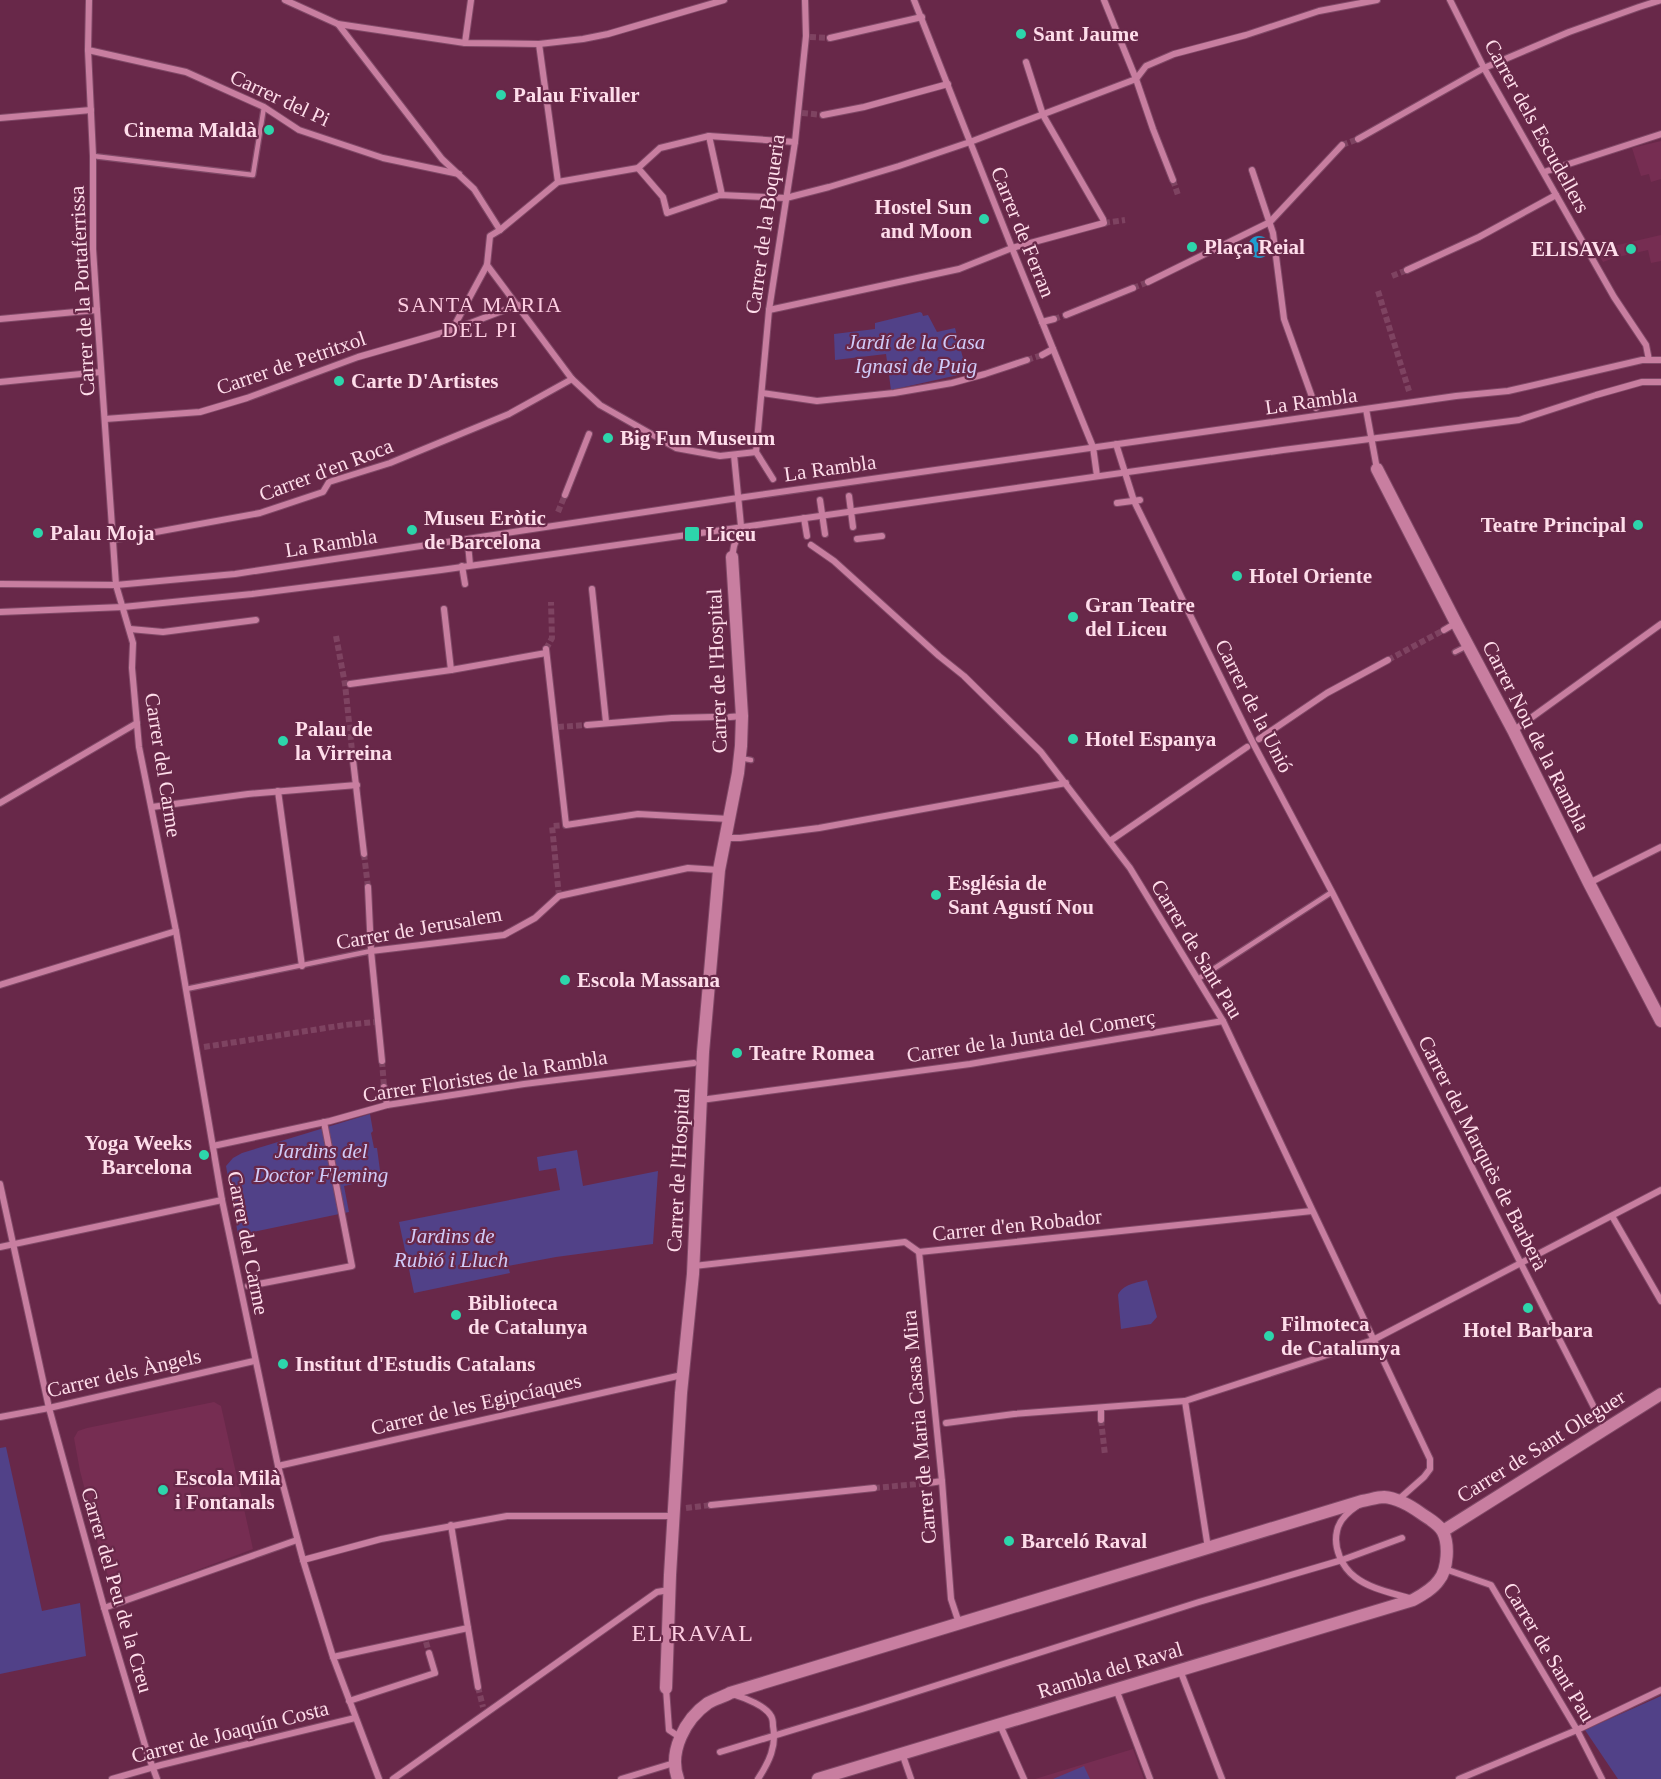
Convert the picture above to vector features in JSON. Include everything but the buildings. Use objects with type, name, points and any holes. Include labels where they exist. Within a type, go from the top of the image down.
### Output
[{"type":"street","name":"Carrer de la Portaferrissa","points":[[89,0],[88,50],[93,156],[93,249],[112,540],[116,583],[123,607]]},
{"type":"street","points":[[285,0],[338,24],[465,43],[539,44],[608,34],[724,0]]},
{"type":"street","points":[[465,43],[471,0]]},
{"type":"street","name":"Carrer de la Boqueria","points":[[756,452],[769,310],[795,142],[808,37],[805,0]]},
{"type":"street","name":"Carrer de Ferran","points":[[914,0],[1093,447],[1097,477]]},
{"type":"street","points":[[1104,0],[1173,180]]},
{"type":"street","points":[[638,168],[663,197],[667,213],[721,195],[786,198],[899,166],[1043,115],[1136,79],[1146,66],[1174,54],[1246,35],[1319,11],[1377,0]]},
{"type":"street","name":"Carrer dels Escudellers","points":[[1450,0],[1484,68],[1556,195],[1614,297],[1646,345],[1649,360]]},
{"type":"street","points":[[1358,139],[1484,68],[1569,32],[1661,0]]},
{"type":"street","points":[[830,38],[922,17]]},
{"type":"street","points":[[338,24],[442,159],[474,189],[500,230]]},
{"type":"street","points":[[539,44],[558,182]]},
{"type":"street","name":"Carrer del Pi","points":[[88,50],[186,72],[264,108],[299,130],[382,158],[459,174]]},
{"type":"street","points":[[769,310],[959,269],[1012,248],[1104,224],[1043,115],[1026,62]]},
{"type":"street","points":[[823,115],[948,84]]},
{"type":"street","points":[[0,118],[91,110]]},
{"type":"street","points":[[1544,172],[1661,134]]},
{"type":"street","points":[[709,136],[721,195]]},
{"type":"street","points":[[452,330],[488,265],[490,236],[558,182],[638,168],[660,148],[709,136],[795,142]]},
{"type":"street","points":[[1148,282],[1270,222],[1342,145]]},
{"type":"street","points":[[1252,170],[1273,233],[1284,319],[1316,408]]},
{"type":"street","points":[[1407,270],[1479,237],[1556,195]]},
{"type":"street","points":[[488,265],[572,379],[600,405],[676,448],[720,456],[756,452],[773,478]]},
{"type":"street","points":[[1066,315],[1133,288]]},
{"type":"street","name":"Carrer de Petritxol","points":[[105,419],[200,411],[247,398],[358,357],[452,330],[518,305]]},
{"type":"street","points":[[0,320],[97,310]]},
{"type":"street","points":[[1042,322],[1054,319]]},
{"type":"street","points":[[1042,355],[1053,349]]},
{"type":"street","points":[[762,393],[817,401],[894,393],[985,374],[1027,360]]},
{"type":"street","name":"La Rambla","points":[[0,584],[116,583],[235,574],[739,502],[1093,447],[1456,396],[1508,392],[1649,360],[1661,360]]},
{"type":"street","points":[[0,382],[101,372]]},
{"type":"street","name":"Carrer d'en Roca","points":[[112,540],[260,513],[298,501],[323,492],[329,482],[390,463],[508,414],[572,379]]},
{"type":"street","name":"La Rambla","points":[[0,612],[123,607],[252,594],[1519,420],[1642,382],[1661,382]]},
{"type":"street","points":[[1366,409],[1377,469]]},
{"type":"street","points":[[565,495],[590,434]]},
{"type":"street","name":"Carrer de la Unió","points":[[1116,444],[1137,500],[1253,743],[1332,892]]},
{"type":"street","points":[[733,552],[741,526],[734,455]]},
{"type":"street","name":"Carrer Nou de la Rambla","points":[[1377,469],[1450,626],[1468,646],[1513,731],[1588,884],[1661,1021]]},
{"type":"street","points":[[849,496],[853,527]]},
{"type":"street","points":[[820,500],[825,534]]},
{"type":"street","points":[[1117,503],[1137,500]]},
{"type":"street","points":[[804,518],[807,536]]},
{"type":"street","points":[[857,539],[882,536]]},
{"type":"street","points":[[468,544],[470,565]]},
{"type":"street","name":"Carrer de Sant Pau","points":[[811,545],[826,554],[964,676],[1041,752],[1130,868],[1223,1021],[1430,1459],[1430,1469],[1424,1477],[1398,1500]]},
{"type":"street","name":"Carrer de l'Hospital","points":[[681,1738],[669,1730],[666,1688],[670,1590],[677,1511],[682,1375],[693,1266],[703,1052],[719,870],[729,819],[746,759],[736,717],[733,552]]},
{"type":"street","points":[[462,566],[465,584]]},
{"type":"street","points":[[592,589],[606,722]]},
{"type":"street","name":"Carrer del Carme","points":[[123,607],[133,643],[132,668],[139,747],[176,931],[222,1200],[254,1361],[297,1540],[333,1657],[379,1779]]},
{"type":"street","points":[[444,609],[451,670]]},
{"type":"street","points":[[130,628],[163,632],[256,620]]},
{"type":"street","points":[[1513,731],[1661,624]]},
{"type":"street","points":[[350,684],[451,670],[546,651],[566,825],[638,814],[729,819]]},
{"type":"street","points":[[1259,739],[1328,693],[1388,660]]},
{"type":"street","points":[[587,724],[713,717]]},
{"type":"street","points":[[0,803],[137,723]]},
{"type":"street","points":[[1110,841],[1247,747]]},
{"type":"street","points":[[353,760],[364,854]]},
{"type":"street","points":[[725,838],[819,828],[1066,783]]},
{"type":"street","points":[[152,807],[248,794],[357,785]]},
{"type":"street","points":[[278,791],[302,966]]},
{"type":"street","points":[[1588,884],[1661,847]]},
{"type":"street","name":"Carrer de Jerusalem","points":[[371,951],[504,935],[535,918],[559,896],[688,868],[719,870]]},
{"type":"street","points":[[368,887],[376,1022],[382,1061]]},
{"type":"street","name":"Carrer del Marquès de Barberà","points":[[1332,892],[1605,1429]]},
{"type":"street","points":[[0,985],[176,931]]},
{"type":"street","name":"Carrer de la Junta del Comerç","points":[[701,1100],[970,1064],[1223,1021]]},
{"type":"street","name":"Carrer Floristes de la Rambla","points":[[213,1146],[387,1106],[524,1084],[694,1063]]},
{"type":"street","points":[[384,1087],[387,1106]]},
{"type":"street","points":[[248,1286],[352,1266],[324,1122]]},
{"type":"street","name":"Carrer del Peu de la Creu","points":[[0,1184],[49,1408],[104,1608],[157,1779]]},
{"type":"street","points":[[946,1423],[1014,1414],[1185,1401],[1373,1340],[1661,1190]]},
{"type":"street","points":[[0,1247],[222,1200]]},
{"type":"street","name":"Carrer d'en Robador","points":[[693,1266],[905,1242],[919,1252],[1312,1211]]},
{"type":"street","points":[[1612,1216],[1661,1301]]},
{"type":"street","name":"Carrer de Maria Casas Mira","points":[[919,1252],[942,1481],[951,1599],[959,1624]]},
{"type":"street","name":"Carrer dels Àngels","points":[[0,1417],[254,1361]]},
{"type":"street","name":"Carrer de les Egipcíaques","points":[[278,1466],[682,1375]]},
{"type":"street","name":"Carrer de Sant Oleguer","points":[[1443,1531],[1661,1395]]},
{"type":"street","points":[[1185,1401],[1208,1548]]},
{"type":"street","points":[[1101,1408],[1101,1420]]},
{"type":"street","points":[[929,1483],[942,1481]]},
{"type":"street","points":[[711,1505],[874,1488]]},
{"type":"street","points":[[678,1779],[674,1763],[676,1749],[687,1724],[695,1713],[711,1702],[730,1694],[1362,1501],[1383,1497],[1398,1500],[1434,1522],[1443,1531],[1447,1550],[1444,1569]]},
{"type":"street","points":[[1362,1501],[1345,1515],[1336,1531],[1337,1552],[1355,1577],[1374,1587],[1413,1600]]},
{"type":"street","points":[[303,1560],[381,1539],[507,1516],[677,1511]]},
{"type":"street","points":[[452,1525],[478,1687]]},
{"type":"street","name":"Rambla del Raval","points":[[720,1752],[1199,1602],[1342,1560],[1402,1538]]},
{"type":"street","points":[[104,1608],[297,1540]]},
{"type":"street","name":"Carrer de Sant Pau","points":[[1444,1569],[1491,1585],[1602,1779]]},
{"type":"street","name":"Rambla del Raval","points":[[818,1779],[1413,1600],[1440,1580],[1444,1569]]},
{"type":"street","points":[[393,1779],[657,1592],[670,1590]]},
{"type":"street","points":[[333,1657],[426,1639],[468,1628]]},
{"type":"street","points":[[349,1701],[435,1673],[429,1653]]},
{"type":"street","points":[[1180,1669],[1222,1779]]},
{"type":"street","points":[[1116,1689],[1150,1779]]},
{"type":"street","points":[[1459,1779],[1576,1730],[1661,1690]]},
{"type":"street","points":[[730,1694],[745,1698],[760,1706],[771,1716],[775,1736],[770,1761],[758,1779]]},
{"type":"street","points":[[483,1707],[485,1715]]},
{"type":"street","name":"Carrer de Joaquín Costa","points":[[112,1779],[355,1718]]},
{"type":"street","points":[[1000,1724],[1024,1779]]},
{"type":"street","points":[[902,1753],[910,1779]]},
{"type":"street","points":[[621,1779],[674,1763]]},
{"type":"lane","points":[[93,156],[253,175],[264,108]]},
{"type":"lane","points":[[1455,652],[1468,646]]},
{"type":"lane","points":[[1198,980],[1332,892]]},
{"type":"lane","name":"Carrer de Jerusalem","points":[[185,989],[371,951]]},
{"type":"shaded area","points":[[1661,141],[1661,179],[1651,182],[1649,174],[1641,176],[1632,148]]},
{"type":"shaded area","name":"ELISAVA","points":[[1661,235],[1661,261],[1651,263],[1648,250],[1603,262],[1596,250]]},
{"type":"shaded area","name":"Escola Milà i Fontanals","points":[[214,1402],[221,1406],[253,1549],[118,1600],[99,1553],[74,1438],[78,1431],[87,1428]]},
{"type":"shaded area","points":[[1133,1749],[1144,1779],[1035,1779]]},
{"type":"green space","name":"Jardí de la Casa Ignasi de Puig","points":[[920,312],[923,316],[928,315],[937,332],[955,328],[967,373],[891,390],[886,354],[835,360],[834,334],[875,329],[875,323]]},
{"type":"green space","name":"Jardins del Doctor Fleming","points":[[370,1114],[373,1131],[371,1133],[374,1148],[377,1148],[381,1178],[344,1186],[349,1212],[238,1235],[226,1166],[233,1158],[242,1153]]},
{"type":"green space","name":"Jardins de Rubió i Lluch","points":[[577,1150],[583,1186],[658,1171],[653,1244],[508,1266],[510,1273],[414,1293],[399,1222],[560,1190],[556,1168],[539,1171],[537,1157]]},
{"type":"green space","points":[[1147,1280],[1157,1317],[1151,1324],[1121,1329],[1118,1295],[1120,1291],[1126,1286]]},
{"type":"green space","points":[[6,1447],[42,1611],[80,1603],[86,1656],[0,1674],[0,1448]]},
{"type":"green space","points":[[1661,1696],[1661,1779],[1618,1779],[1585,1730]]},
{"type":"green space","points":[[1084,1766],[1090,1779],[1053,1779]]},
{"type":"water","points":[[1259,236],[1267,239],[1270,247],[1267,255],[1259,258],[1251,255],[1248,247],[1251,239]]},
{"type":"tunnel","points":[[810,37],[830,38]]},
{"type":"tunnel","points":[[802,113],[823,115]]},
{"type":"tunnel","points":[[1342,145],[1358,139]]},
{"type":"tunnel","points":[[1173,180],[1178,195]]},
{"type":"tunnel","points":[[1104,223],[1125,220]]},
{"type":"tunnel","points":[[1392,276],[1407,270]]},
{"type":"tunnel","points":[[1133,288],[1148,282]]},
{"type":"tunnel","points":[[1378,291],[1409,391]]},
{"type":"tunnel","points":[[1054,319],[1066,315]]},
{"type":"tunnel","points":[[1027,360],[1042,355]]},
{"type":"tunnel","points":[[558,512],[565,495]]},
{"type":"tunnel","points":[[546,649],[552,638],[551,602]]},
{"type":"tunnel","points":[[1388,660],[1444,630]]},
{"type":"tunnel","points":[[336,636],[345,684],[353,760]]},
{"type":"tunnel","points":[[713,717],[730,717]]},
{"type":"tunnel","points":[[558,727],[587,725]]},
{"type":"tunnel","points":[[559,896],[552,826],[566,825]]},
{"type":"tunnel","points":[[364,854],[368,887]]},
{"type":"tunnel","points":[[204,1047],[375,1022]]},
{"type":"tunnel","points":[[382,1061],[384,1087]]},
{"type":"tunnel","points":[[1101,1420],[1105,1455]]},
{"type":"tunnel","points":[[874,1488],[929,1483]]},
{"type":"tunnel","points":[[686,1508],[711,1505]]},
{"type":"tunnel","points":[[426,1642],[429,1653]]},
{"type":"tunnel","points":[[478,1687],[483,1707]]},
{"type":"place","name":"Sant Jaume","points":[[1021,34]]},
{"type":"place","name":"Palau Fivaller","points":[[501,95]]},
{"type":"place","name":"Cinema Maldà","points":[[269,130]]},
{"type":"place","name":"Hostel Sun and Moon","points":[[984,219]]},
{"type":"place","name":"Plaça Reial","points":[[1192,247]]},
{"type":"place","name":"ELISAVA","points":[[1631,249]]},
{"type":"place","name":"Carte D'Artistes","points":[[339,381]]},
{"type":"place","name":"Big Fun Museum","points":[[608,438]]},
{"type":"place","name":"Teatre Principal","points":[[1638,525]]},
{"type":"place","name":"Museu Eròtic de Barcelona","points":[[412,530]]},
{"type":"place","name":"Palau Moja","points":[[38,533]]},
{"type":"place","name":"Liceu","points":[[692,534]]},
{"type":"place","name":"Hotel Oriente","points":[[1237,576]]},
{"type":"place","name":"Gran Teatre del Liceu","points":[[1073,617]]},
{"type":"place","name":"Hotel Espanya","points":[[1073,739]]},
{"type":"place","name":"Palau de la Virreina","points":[[283,741]]},
{"type":"place","name":"Església de Sant Agustí Nou","points":[[936,895]]},
{"type":"place","name":"Escola Massana","points":[[565,980]]},
{"type":"place","name":"Teatre Romea","points":[[737,1053]]},
{"type":"place","name":"Yoga Weeks Barcelona","points":[[204,1155]]},
{"type":"place","name":"Hotel Barbara","points":[[1528,1308]]},
{"type":"place","name":"Biblioteca de Catalunya","points":[[456,1315]]},
{"type":"place","name":"Filmoteca de Catalunya","points":[[1269,1336]]},
{"type":"place","name":"Institut d'Estudis Catalans","points":[[283,1364]]},
{"type":"place","name":"Escola Milà i Fontanals","points":[[163,1490]]},
{"type":"place","name":"Barceló Raval","points":[[1009,1541]]},
{"type":"district","name":"SANTA MARIA DEL PI","points":[[480,316]]},
{"type":"district","name":"EL RAVAL","points":[[693,1633]]}]
